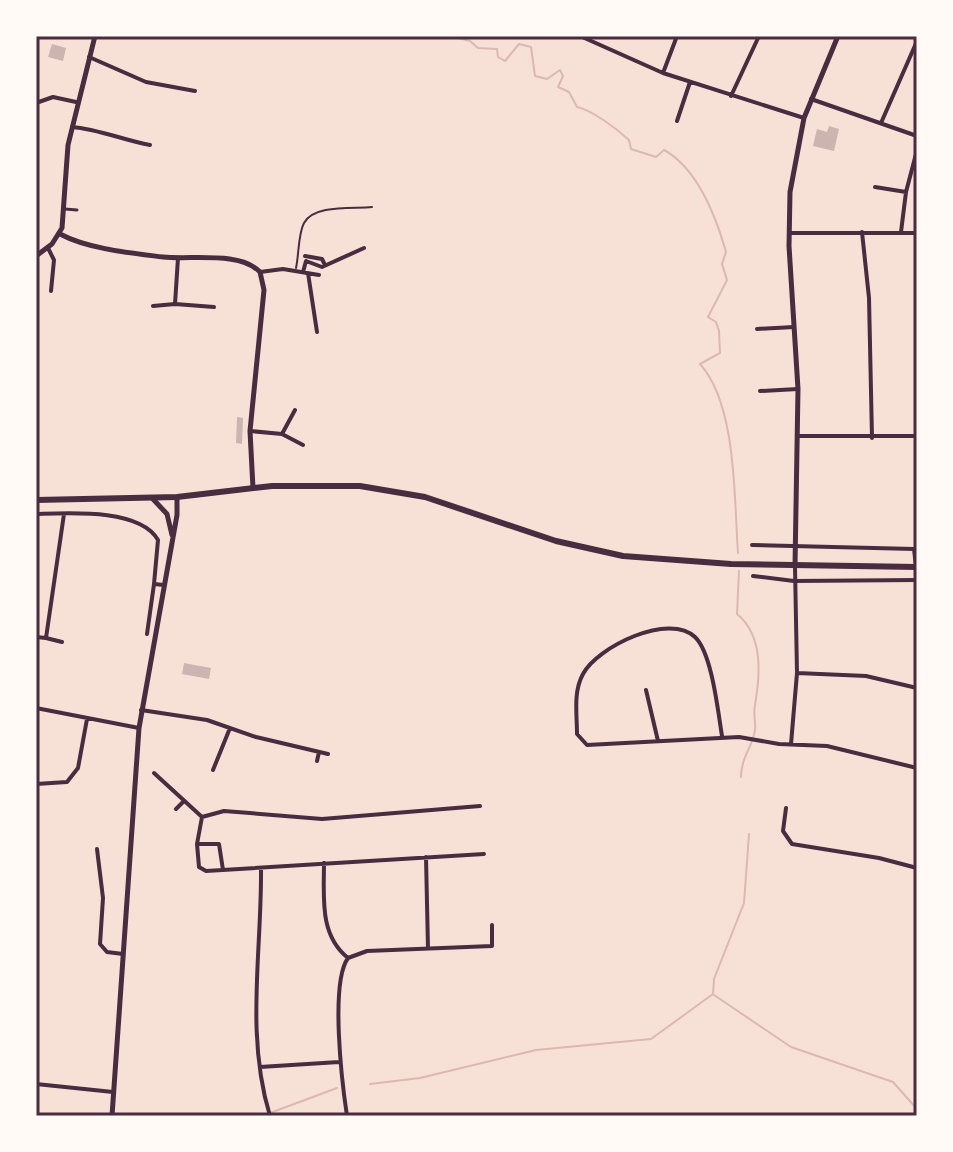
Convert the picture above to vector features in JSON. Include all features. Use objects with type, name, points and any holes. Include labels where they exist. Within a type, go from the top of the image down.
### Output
[{"type":"highway","points":[[36,500],[177,497],[253,488],[339,485],[386,489],[444,502],[546,538],[597,551],[686,562],[916,567]]},
{"type":"street","points":[[36,256],[60,234],[76,102],[95,36]]},
{"type":"street","points":[[582,36],[663,73],[804,118]]},
{"type":"street","points":[[663,73],[677,36]]},
{"type":"street","points":[[731,96],[759,36]]},
{"type":"street","points":[[791,744],[797,673],[794,581],[798,389],[789,233],[792,174],[804,118],[838,36]]},
{"type":"street","points":[[881,124],[917,38]]},
{"type":"street","points":[[89,57],[146,82],[195,91]]},
{"type":"street","points":[[677,121],[690,82]]},
{"type":"street","points":[[36,103],[48,97],[76,102]]},
{"type":"street","points":[[811,99],[917,136]]},
{"type":"street","points":[[72,127],[93,128],[110,137],[150,145]]},
{"type":"street","points":[[901,232],[906,192],[917,150]]},
{"type":"street","points":[[875,187],[906,192]]},
{"type":"street","points":[[64,209],[77,210]]},
{"type":"street","points":[[862,232],[869,298],[872,438]]},
{"type":"street","points":[[789,233],[917,233]]},
{"type":"street","points":[[60,234],[78,242],[178,258],[238,261],[250,264],[260,272],[264,283],[263,317],[250,431],[253,488]]},
{"type":"street","points":[[48,248],[54,260],[51,291]]},
{"type":"street","points":[[317,332],[306,261],[325,265],[364,248]]},
{"type":"street","points":[[305,256],[322,259],[325,265]]},
{"type":"street","points":[[175,304],[178,258]]},
{"type":"street","points":[[260,272],[295,271],[319,275]]},
{"type":"street","points":[[153,306],[214,307]]},
{"type":"street","points":[[757,329],[794,327]]},
{"type":"street","points":[[760,391],[798,389]]},
{"type":"street","points":[[282,434],[295,410]]},
{"type":"street","points":[[250,431],[282,434],[303,445]]},
{"type":"street","points":[[797,436],[917,436]]},
{"type":"street","points":[[112,1116],[139,728],[173,540],[177,497]]},
{"type":"street","points":[[152,498],[167,514],[173,540]]},
{"type":"street","points":[[36,514],[97,514],[146,527],[158,540],[147,634]]},
{"type":"street","points":[[46,638],[64,514]]},
{"type":"street","points":[[752,545],[914,549],[916,567]]},
{"type":"street","points":[[753,576],[794,581],[917,580]]},
{"type":"street","points":[[154,584],[164,585]]},
{"type":"street","points":[[722,736],[701,644],[685,630],[668,628],[623,641],[601,653],[581,676],[576,700],[577,734],[587,745],[722,736],[827,746],[917,768]]},
{"type":"street","points":[[36,637],[62,642]]},
{"type":"street","points":[[797,673],[866,676],[917,688]]},
{"type":"street","points":[[646,690],[658,741]]},
{"type":"street","points":[[36,708],[139,728]]},
{"type":"street","points":[[141,710],[207,720],[328,754]]},
{"type":"street","points":[[36,784],[67,782],[78,768],[87,719]]},
{"type":"street","points":[[213,770],[231,728]]},
{"type":"street","points":[[317,761],[319,752]]},
{"type":"street","points":[[217,761],[226,765]]},
{"type":"street","points":[[154,773],[202,817]]},
{"type":"street","points":[[176,809],[183,802]]},
{"type":"street","points":[[202,817],[224,811],[322,819],[480,806]]},
{"type":"street","points":[[786,808],[783,831],[792,844],[917,868]]},
{"type":"street","points":[[202,817],[197,844],[200,869],[484,854]]},
{"type":"street","points":[[197,844],[219,844],[223,870]]},
{"type":"street","points":[[97,849],[103,898],[100,944],[107,952],[125,955]]},
{"type":"street","points":[[426,857],[428,949]]},
{"type":"street","points":[[324,863],[327,928],[334,944],[348,958]]},
{"type":"street","points":[[261,867],[255,1009],[260,1067],[270,1116]]},
{"type":"street","points":[[347,1116],[339,1062],[341,975],[348,958],[367,951],[492,946],[492,925]]},
{"type":"street","points":[[260,1067],[339,1062]]},
{"type":"street","points":[[36,1084],[113,1092]]},
{"type":"street","points":[[438,1116],[515,1116]]},
{"type":"lane","points":[[295,271],[304,221],[320,211],[372,207]]},
{"type":"building","points":[[52,44],[66,48],[63,61],[48,57]]},
{"type":"building","points":[[829,126],[839,129],[834,151],[813,146],[817,129],[827,132]]},
{"type":"building","points":[[237,417],[243,418],[242,444],[236,443]]},
{"type":"building","points":[[184,663],[211,668],[209,679],[182,674]]},
{"type":"waterway","points":[[451,36],[470,41],[478,48],[497,49],[498,57],[505,61],[519,44],[531,47],[535,76],[547,79],[560,70],[563,76],[558,87],[569,92],[577,107],[618,131],[629,140],[631,149],[656,157],[664,150],[676,158],[704,195],[726,252],[722,264],[727,280],[708,317],[716,322],[720,353],[700,364],[721,403],[727,428],[734,480],[738,553]]},
{"type":"waterway","points":[[739,571],[737,614],[752,633],[759,669],[754,708],[755,730],[741,777]]},
{"type":"waterway","points":[[713,994],[714,979],[744,903],[749,834]]},
{"type":"waterway","points":[[370,1084],[420,1078],[536,1050],[651,1039],[713,994]]},
{"type":"waterway","points":[[714,995],[791,1047],[893,1082],[917,1109]]},
{"type":"waterway","points":[[262,1116],[337,1088]]}]
